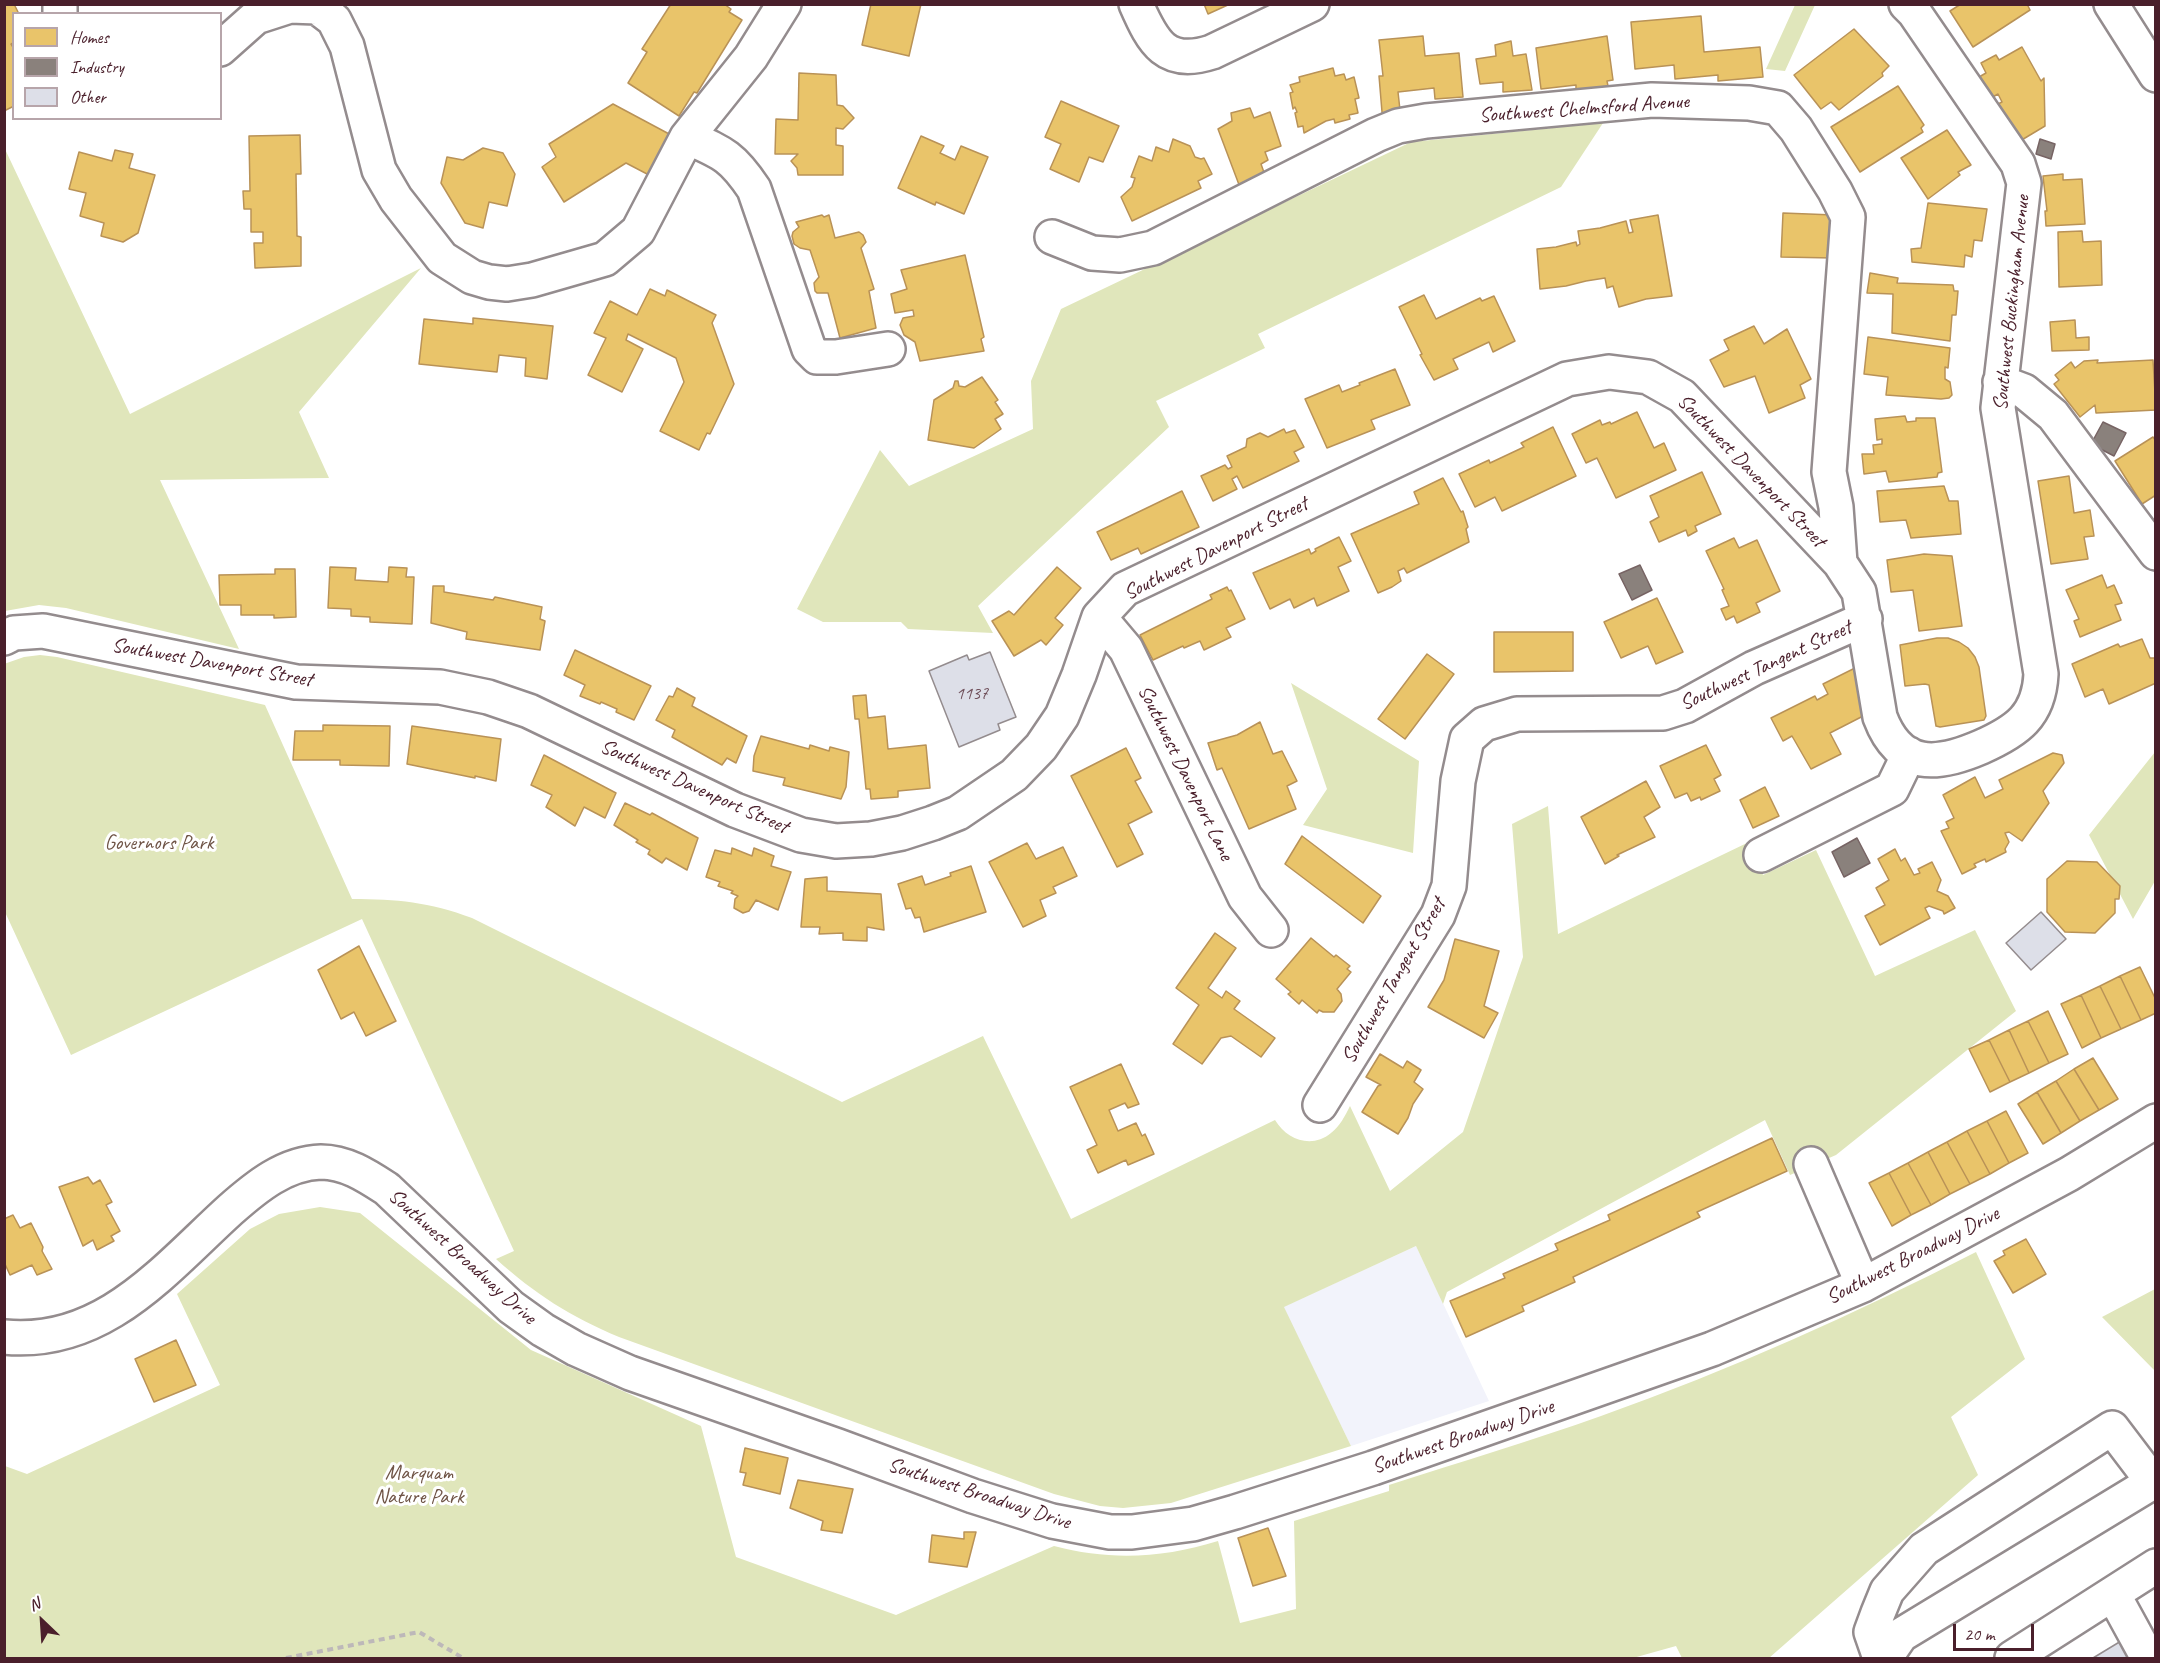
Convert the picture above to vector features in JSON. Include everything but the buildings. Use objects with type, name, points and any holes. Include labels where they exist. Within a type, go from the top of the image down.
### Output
[{"type":"street","points":[[222,47],[256,17],[290,6],[317,7],[334,20],[346,46],[379,170],[396,199],[442,258],[472,277],[507,284],[532,280],[605,259],[638,231],[687,137],[751,57],[784,4]]},
{"type":"street","points":[[1136,4],[1150,35],[1172,55],[1183,57],[1197,57],[1212,52],[1312,4]]},
{"type":"street","name":"Southwest Buckingham Avenue","points":[[1906,4],[1914,12],[2018,164],[2024,183],[1998,408],[2041,674],[2040,690],[2034,706],[2021,724],[2009,733],[1961,756],[1935,762],[1922,760],[1909,754]]},
{"type":"street","points":[[2111,4],[2156,75]]},
{"type":"street","name":"Southwest Chelmsford Avenue","points":[[1052,237],[1092,253],[1120,255],[1153,248],[1398,126],[1652,100],[1749,103],[1778,108],[1796,129],[1813,155],[1848,217],[1828,472],[1836,507],[1840,564]]},
{"type":"street","points":[[687,137],[724,153],[741,170],[754,189],[809,349],[817,357],[836,357],[888,350]]},
{"type":"street","name":"Southwest Davenport Street","points":[[4,638],[14,633],[43,631],[296,682],[440,687],[488,697],[529,711],[735,810],[801,835],[836,841],[871,839],[902,833],[958,813],[1014,775],[1041,747],[1062,716],[1099,617],[1125,589],[1567,379],[1609,372],[1648,377],[1682,396],[1840,564],[1859,592],[1880,717],[1896,745],[1909,754]]},
{"type":"street","points":[[2000,382],[2024,391],[2053,415],[2156,553]]},
{"type":"street","name":"Southwest Davenport Lane","points":[[1099,617],[1125,649],[1245,897],[1271,930]]},
{"type":"street","name":"Southwest Tangent Street","points":[[1320,1105],[1438,915],[1449,886],[1458,781],[1467,739],[1484,724],[1517,714],[1663,713],[1685,706],[1754,668],[1865,619]]},
{"type":"street","points":[[1761,855],[1892,789],[1909,754]]},
{"type":"street","name":"Southwest Broadway Drive","points":[[4,1336],[49,1336],[70,1331],[94,1321],[156,1280],[257,1187],[287,1170],[306,1164],[338,1164],[370,1177],[387,1189],[511,1307],[543,1330],[576,1349],[630,1373],[973,1496],[1052,1521],[1110,1532],[1132,1532],[1193,1524],[1373,1468],[1712,1349],[1863,1285],[2069,1174],[2156,1121]]},
{"type":"street","points":[[1811,1164],[1863,1285]]},
{"type":"street","points":[[1880,1659],[1871,1632],[1878,1613],[1887,1592],[1924,1549],[2112,1428],[2153,1482],[1901,1635],[1885,1659]]},
{"type":"street","points":[[2012,1659],[2156,1566]]},
{"type":"street","points":[[2114,1594],[2148,1659]]},
{"type":"path","points":[[286,1659],[418,1632],[463,1659]]},
{"type":"shaded area","points":[[1416,1246],[1489,1401],[1351,1446],[1283,1307]]},
{"type":"green space","points":[[1795,5],[1815,5],[1785,71],[1766,69]]},
{"type":"green space","points":[[1603,123],[1561,187],[1258,334],[1265,348],[1156,401],[1169,427],[978,606],[993,633],[908,629],[901,622],[823,622],[797,609],[880,450],[909,486],[1033,429],[1031,381],[1061,309],[1411,142]]},
{"type":"green space","points":[[4,147],[130,414],[421,268],[299,412],[329,478],[160,480],[239,649],[66,608],[39,605],[5,611]]},
{"type":"green space","name":"Governors Park","points":[[40,655],[265,705],[352,899],[413,903],[441,908],[472,918],[842,1102],[983,1036],[1071,1219],[1275,1120],[1286,1133],[1293,1137],[1316,1141],[1334,1130],[1350,1106],[1390,1191],[1463,1132],[1523,957],[1512,824],[1548,806],[1558,934],[1749,842],[1763,875],[1816,850],[1875,976],[1975,930],[2016,1011],[1836,1155],[1790,1175],[1765,1120],[1447,1292],[1443,1304],[1416,1246],[1284,1307],[1351,1446],[1171,1503],[1123,1508],[1100,1506],[1054,1494],[619,1337],[569,1313],[525,1283],[496,1259],[514,1251],[362,919],[71,1055],[5,912],[4,664],[24,657]]},
{"type":"green space","points":[[1291,683],[1419,761],[1413,853],[1303,825],[1327,789]]},
{"type":"green space","points":[[2155,752],[2155,881],[2133,919],[2089,835]]},
{"type":"green space","name":"Marquam Nature Park","points":[[320,1207],[360,1213],[531,1350],[701,1426],[736,1557],[896,1615],[1054,1546],[1096,1554],[1137,1556],[1177,1551],[1218,1541],[1240,1623],[1296,1609],[1294,1521],[1389,1491],[1389,1485],[1575,1425],[1697,1380],[1838,1319],[1976,1252],[2025,1359],[1951,1417],[1978,1475],[1769,1658],[1682,1658],[1676,1646],[1633,1658],[5,1658],[5,1466],[27,1474],[220,1385],[177,1294],[250,1229],[279,1214]]},
{"type":"green space","points":[[2155,1289],[2155,1371],[2102,1317]]}]
